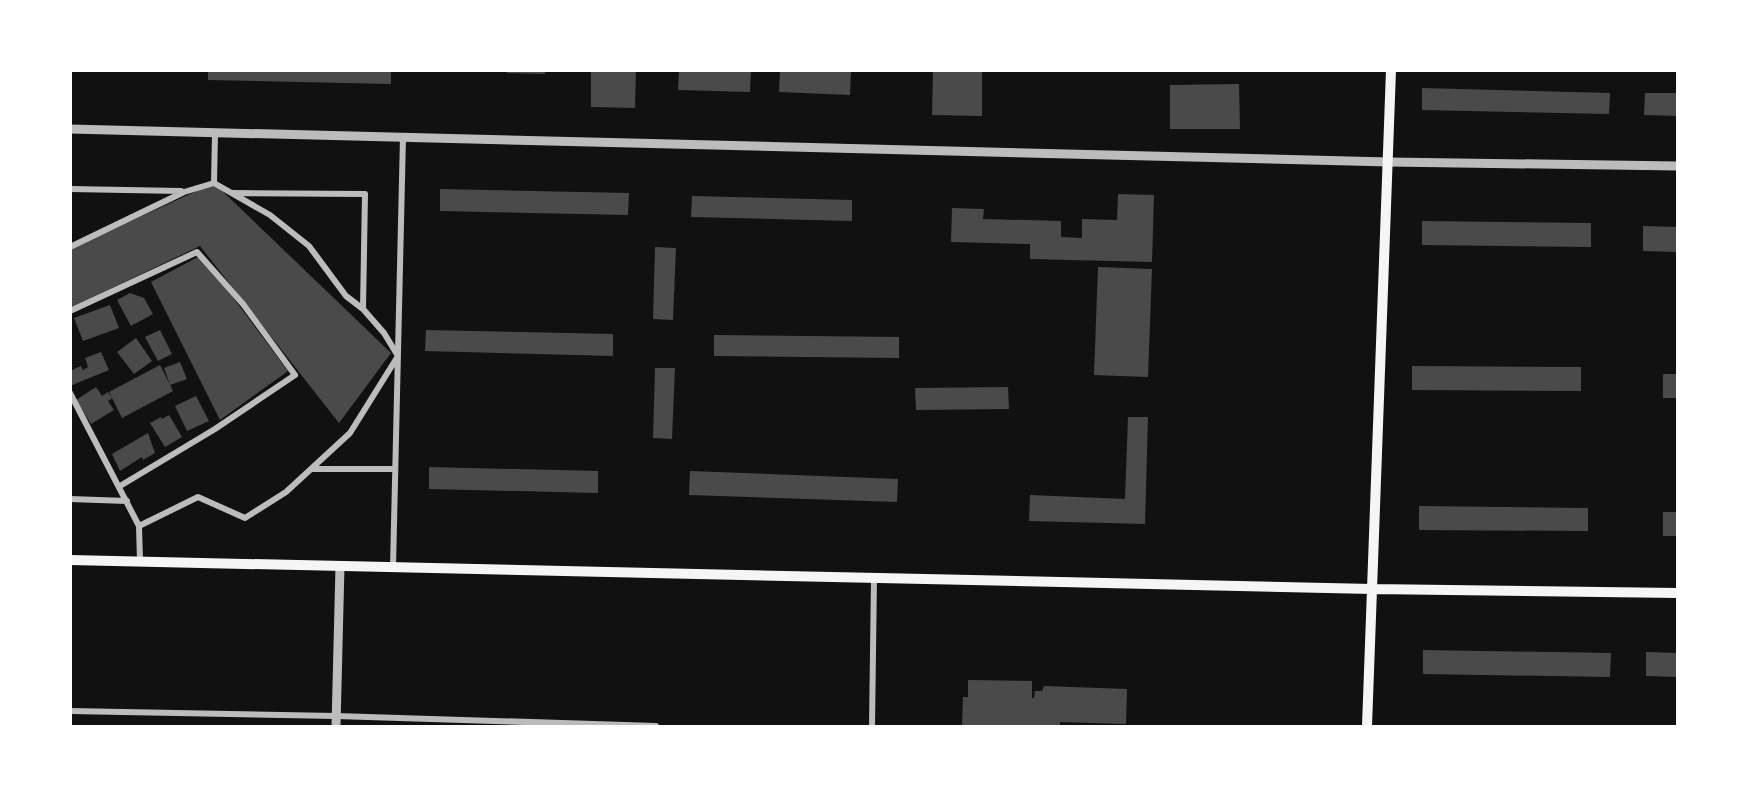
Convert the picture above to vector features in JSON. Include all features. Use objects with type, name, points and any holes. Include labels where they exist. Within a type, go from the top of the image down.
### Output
[{"type":"main road","points":[[1367,726],[1391,70]]},
{"type":"main road","points":[[70,560],[1372,589],[1677,593]]},
{"type":"street","points":[[70,129],[1389,162],[1677,166]]},
{"type":"street","points":[[214,183],[215,133]]},
{"type":"street","points":[[393,567],[403,137]]},
{"type":"street","points":[[70,247],[184,192],[214,183],[270,215],[309,246],[346,296],[363,309],[384,333],[398,356]]},
{"type":"street","points":[[70,189],[184,192]]},
{"type":"street","points":[[232,193],[365,194],[363,309]]},
{"type":"street","points":[[70,311],[197,252],[243,304],[294,375],[215,429],[120,486]]},
{"type":"street","points":[[139,526],[198,497],[245,518],[286,492],[350,433],[398,356]]},
{"type":"street","points":[[70,393],[139,526],[140,561]]},
{"type":"street","points":[[311,469],[395,469]]},
{"type":"street","points":[[70,499],[128,501]]},
{"type":"street","points":[[336,721],[340,566]]},
{"type":"street","points":[[872,726],[874,578]]},
{"type":"street","points":[[70,711],[336,721],[656,726]]},
{"type":"building","points":[[208,70],[391,70],[391,84],[208,80]]},
{"type":"building","points":[[507,70],[545,70],[545,74],[507,73]]},
{"type":"building","points":[[591,70],[636,70],[635,108],[591,107]]},
{"type":"building","points":[[679,70],[751,71],[750,92],[678,90]]},
{"type":"building","points":[[780,70],[851,72],[850,95],[779,92]]},
{"type":"building","points":[[933,70],[982,70],[982,116],[932,115]]},
{"type":"building","points":[[1239,84],[1240,129],[1170,129],[1170,85]]},
{"type":"building","points":[[1422,88],[1610,93],[1609,114],[1422,110]]},
{"type":"building","points":[[1645,93],[1678,93],[1678,116],[1644,115]]},
{"type":"building","points":[[214,183],[391,353],[339,423],[200,246],[70,308],[70,249]]},
{"type":"building","points":[[440,189],[629,193],[628,215],[440,211]]},
{"type":"building","points":[[1118,194],[1154,195],[1152,262],[1030,259],[1030,244],[951,242],[952,208],[984,209],[983,219],[1061,221],[1061,237],[1082,238],[1082,219],[1117,220]]},
{"type":"building","points":[[692,196],[852,200],[852,221],[691,217]]},
{"type":"building","points":[[1422,221],[1591,223],[1591,247],[1422,245]]},
{"type":"building","points":[[1643,226],[1678,227],[1678,252],[1643,251]]},
{"type":"building","points":[[655,247],[676,248],[673,320],[653,319]]},
{"type":"building","points":[[198,257],[207,263],[288,371],[220,420],[151,282]]},
{"type":"building","points":[[1098,267],[1152,269],[1148,377],[1094,375]]},
{"type":"building","points":[[130,293],[144,298],[153,314],[131,326],[117,300]]},
{"type":"building","points":[[110,305],[119,328],[83,341],[74,318]]},
{"type":"building","points":[[160,330],[172,354],[158,361],[145,337]]},
{"type":"building","points":[[426,330],[613,334],[613,356],[425,351]]},
{"type":"building","points":[[714,335],[899,337],[899,358],[714,356]]},
{"type":"building","points":[[136,338],[152,361],[134,374],[117,352]]},
{"type":"building","points":[[101,352],[109,370],[70,386],[70,371],[81,366],[83,370],[88,367],[85,358]]},
{"type":"building","points":[[180,362],[187,379],[170,385],[164,368]]},
{"type":"building","points":[[160,365],[173,391],[122,418],[109,392]]},
{"type":"building","points":[[1412,366],[1581,367],[1581,391],[1412,390]]},
{"type":"building","points":[[655,368],[675,368],[672,439],[653,438]]},
{"type":"building","points":[[1663,374],[1678,374],[1678,398],[1663,398]]},
{"type":"building","points":[[96,387],[102,396],[108,392],[112,398],[108,401],[114,410],[91,424],[76,400]]},
{"type":"building","points":[[1008,387],[1009,409],[916,410],[915,388]]},
{"type":"building","points":[[196,396],[209,421],[187,431],[175,406]]},
{"type":"building","points":[[169,415],[182,437],[165,447],[150,423]]},
{"type":"building","points":[[1128,417],[1148,417],[1145,524],[1029,521],[1030,495],[1125,499]]},
{"type":"building","points":[[148,433],[155,453],[143,460],[142,457],[120,471],[112,454]]},
{"type":"building","points":[[429,467],[598,471],[598,493],[429,489]]},
{"type":"building","points":[[690,471],[898,479],[897,502],[689,495]]},
{"type":"building","points":[[1419,506],[1588,508],[1588,531],[1419,530]]},
{"type":"building","points":[[1663,512],[1678,512],[1678,536],[1663,536]]},
{"type":"building","points":[[1423,650],[1611,653],[1610,677],[1423,674]]},
{"type":"building","points":[[1646,652],[1678,653],[1678,677],[1646,676]]},
{"type":"building","points":[[968,680],[1032,681],[1032,698],[1034,698],[1035,691],[1042,691],[1044,686],[1127,689],[1126,724],[1060,722],[1060,726],[962,726],[963,697],[968,697]]}]
